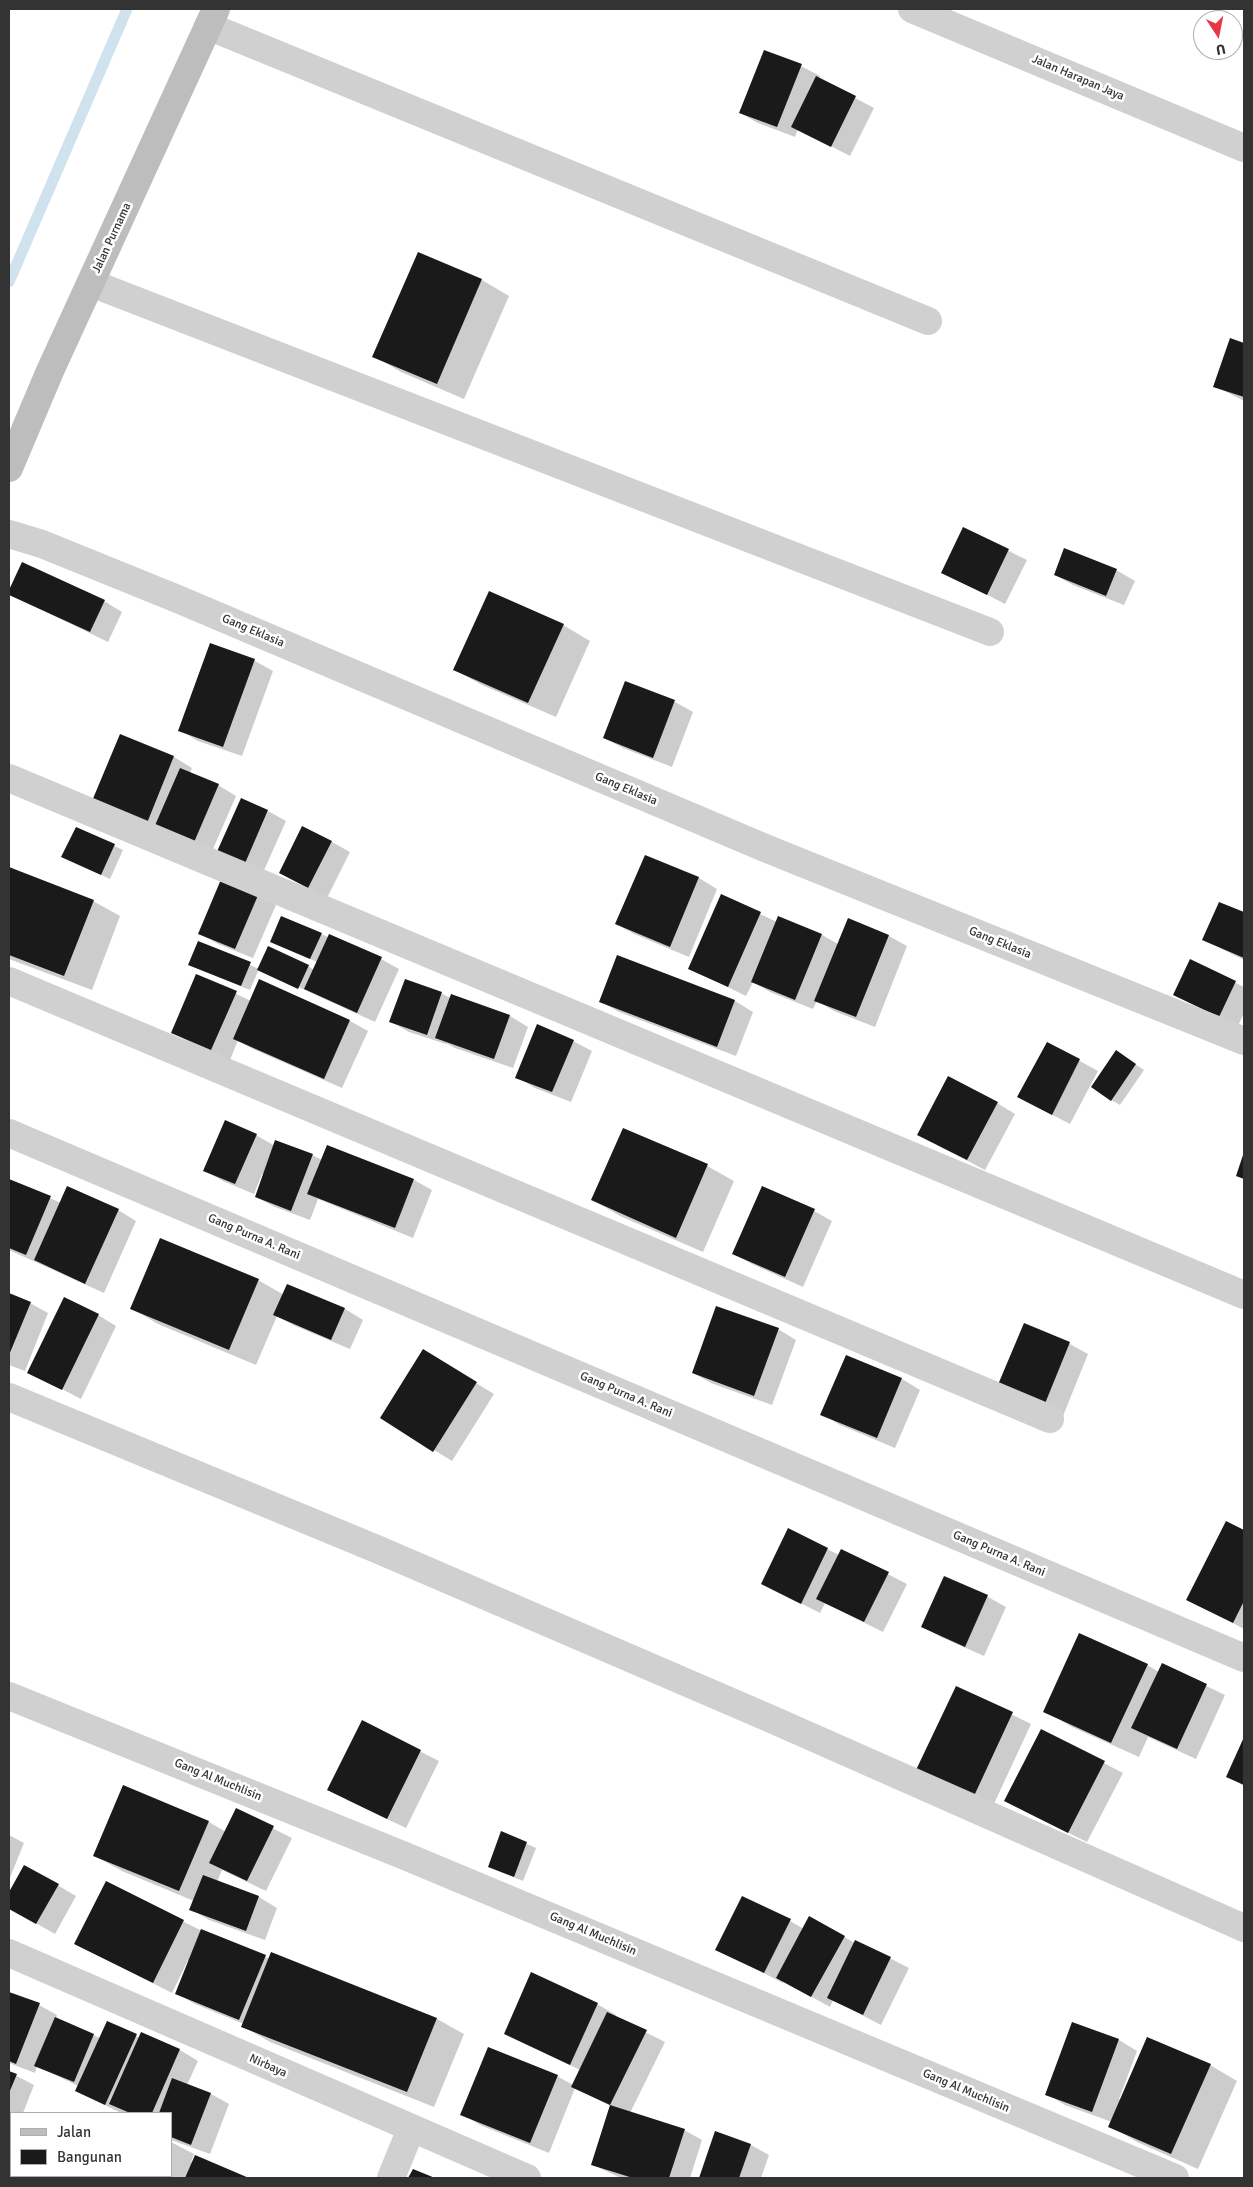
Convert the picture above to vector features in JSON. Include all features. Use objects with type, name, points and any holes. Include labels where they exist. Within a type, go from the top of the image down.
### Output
[{"type":"street","name":"Jalan Harapan Jaya","points":[[912,9],[1244,148]]},
{"type":"street","name":"Jalan Purnama","points":[[9,468],[50,371],[212,18]]},
{"type":"street","points":[[212,18],[928,321]]},
{"type":"street","points":[[91,283],[990,632]]},
{"type":"street","name":"Gang Eklasia","points":[[9,534],[42,544],[162,592],[765,848],[1244,1041]]},
{"type":"street","points":[[9,778],[1244,1295]]},
{"type":"street","points":[[9,981],[1050,1418]]},
{"type":"street","name":"Gang Purna A. Rani","points":[[9,1133],[1244,1658]]},
{"type":"street","points":[[9,1396],[379,1550],[1244,1928]]},
{"type":"street","name":"Gang Al Muchlisin","points":[[9,1696],[405,1856],[1175,2178]]},
{"type":"street","name":"Nirbaya","points":[[9,1953],[527,2178]]},
{"type":"street","points":[[391,2178],[411,2129]]},
{"type":"building","points":[[764,50],[802,64],[777,127],[739,113]]},
{"type":"building","points":[[816,76],[856,96],[831,147],[791,127]]},
{"type":"building","points":[[418,252],[482,279],[437,384],[372,357]]},
{"type":"building","points":[[1230,338],[1244,343],[1244,397],[1213,387]]},
{"type":"building","points":[[963,527],[1009,549],[987,595],[941,573]]},
{"type":"building","points":[[1064,548],[1117,569],[1106,596],[1054,575]]},
{"type":"building","points":[[22,562],[105,600],[90,632],[9,595],[9,590]]},
{"type":"building","points":[[489,591],[564,624],[528,703],[453,670]]},
{"type":"building","points":[[210,643],[255,659],[223,747],[178,731]]},
{"type":"building","points":[[625,681],[675,700],[653,758],[603,738]]},
{"type":"building","points":[[120,734],[174,756],[147,823],[92,801]]},
{"type":"building","points":[[180,768],[219,784],[192,847],[153,830]]},
{"type":"building","points":[[241,798],[268,810],[243,868],[215,856]]},
{"type":"building","points":[[302,826],[332,841],[308,888],[279,873]]},
{"type":"building","points":[[76,827],[115,844],[101,875],[61,857]]},
{"type":"building","points":[[645,855],[699,877],[670,947],[615,924]]},
{"type":"building","points":[[9,867],[94,900],[64,976],[9,955]]},
{"type":"building","points":[[222,877],[259,893],[235,949],[198,934]]},
{"type":"building","points":[[721,894],[761,912],[728,987],[688,969]]},
{"type":"building","points":[[1219,902],[1244,912],[1244,958],[1202,940]]},
{"type":"building","points":[[281,916],[322,933],[310,959],[270,942]]},
{"type":"building","points":[[778,916],[822,934],[795,1000],[751,982]]},
{"type":"building","points":[[848,918],[889,935],[856,1017],[814,1001]]},
{"type":"building","points":[[329,934],[382,957],[357,1013],[304,989]]},
{"type":"building","points":[[198,941],[251,962],[241,986],[188,965]]},
{"type":"building","points":[[268,946],[309,965],[298,989],[257,970]]},
{"type":"building","points":[[617,955],[735,1000],[717,1047],[599,1002]]},
{"type":"building","points":[[1190,959],[1236,981],[1219,1017],[1173,995]]},
{"type":"building","points":[[196,974],[237,991],[211,1050],[171,1033]]},
{"type":"building","points":[[259,979],[350,1020],[324,1079],[233,1039]]},
{"type":"building","points":[[405,979],[442,992],[427,1035],[389,1022]]},
{"type":"building","points":[[451,994],[510,1015],[494,1059],[435,1038]]},
{"type":"building","points":[[537,1024],[574,1040],[552,1092],[515,1078]]},
{"type":"building","points":[[1047,1042],[1080,1059],[1052,1115],[1017,1097]]},
{"type":"building","points":[[1116,1050],[1136,1064],[1111,1101],[1091,1087]]},
{"type":"building","points":[[948,1076],[998,1102],[967,1160],[917,1135]]},
{"type":"building","points":[[225,1120],[257,1134],[235,1184],[203,1171]]},
{"type":"building","points":[[623,1128],[708,1164],[676,1238],[591,1200]]},
{"type":"building","points":[[275,1140],[313,1154],[291,1211],[255,1197]]},
{"type":"building","points":[[327,1145],[414,1179],[395,1228],[307,1194]]},
{"type":"building","points":[[1244,1152],[1244,1179],[1236,1176]]},
{"type":"building","points":[[9,1179],[51,1196],[26,1255],[9,1248]]},
{"type":"building","points":[[67,1186],[119,1209],[85,1284],[34,1260]]},
{"type":"building","points":[[762,1186],[815,1209],[785,1277],[732,1254]]},
{"type":"building","points":[[160,1238],[259,1279],[229,1350],[130,1309]]},
{"type":"building","points":[[287,1284],[345,1308],[331,1340],[273,1315]]},
{"type":"building","points":[[9,1293],[31,1302],[9,1355]]},
{"type":"building","points":[[64,1297],[99,1314],[62,1390],[27,1373]]},
{"type":"building","points":[[716,1306],[779,1328],[754,1396],[692,1373]]},
{"type":"building","points":[[1024,1323],[1070,1342],[1044,1406],[997,1387]]},
{"type":"building","points":[[423,1349],[477,1382],[433,1452],[380,1418]]},
{"type":"building","points":[[846,1355],[902,1378],[877,1438],[820,1415]]},
{"type":"building","points":[[1226,1521],[1244,1530],[1244,1601],[1233,1623],[1186,1600]]},
{"type":"building","points":[[788,1528],[828,1548],[801,1604],[761,1584]]},
{"type":"building","points":[[841,1549],[889,1572],[864,1622],[816,1599]]},
{"type":"building","points":[[944,1576],[988,1595],[965,1647],[921,1627]]},
{"type":"building","points":[[1079,1633],[1148,1664],[1111,1743],[1043,1712]]},
{"type":"building","points":[[1162,1663],[1207,1684],[1177,1749],[1131,1728]]},
{"type":"building","points":[[956,1686],[1013,1712],[974,1796],[916,1770]]},
{"type":"building","points":[[362,1720],[421,1750],[387,1819],[327,1790]]},
{"type":"building","points":[[1041,1729],[1105,1761],[1068,1833],[1004,1801]]},
{"type":"building","points":[[1244,1737],[1244,1785],[1226,1777]]},
{"type":"building","points":[[123,1785],[209,1821],[179,1891],[93,1856]]},
{"type":"building","points":[[236,1808],[274,1826],[247,1881],[209,1863]]},
{"type":"building","points":[[501,1831],[527,1842],[514,1877],[488,1867]]},
{"type":"building","points":[[24,1865],[59,1884],[36,1924],[9,1909],[9,1892]]},
{"type":"building","points":[[203,1875],[259,1896],[246,1931],[189,1910]]},
{"type":"building","points":[[106,1881],[184,1920],[153,1983],[74,1944]]},
{"type":"building","points":[[742,1896],[791,1919],[764,1973],[715,1950]]},
{"type":"building","points":[[809,1916],[845,1936],[811,1997],[776,1978]]},
{"type":"building","points":[[201,1929],[266,1955],[239,2020],[175,1994]]},
{"type":"building","points":[[855,1940],[891,1957],[863,2015],[827,1998]]},
{"type":"building","points":[[271,1952],[437,2018],[407,2092],[241,2027]]},
{"type":"building","points":[[531,1972],[598,2003],[570,2065],[504,2034]]},
{"type":"building","points":[[9,1992],[40,2003],[16,2064],[9,2061]]},
{"type":"building","points":[[607,2012],[647,2030],[610,2105],[571,2087]]},
{"type":"building","points":[[55,2017],[94,2034],[74,2082],[34,2066]]},
{"type":"building","points":[[107,2021],[137,2034],[105,2105],[75,2091]]},
{"type":"building","points":[[1072,2022],[1119,2039],[1092,2112],[1045,2095]]},
{"type":"building","points":[[141,2032],[180,2049],[152,2112],[128,2112],[109,2104]]},
{"type":"building","points":[[1147,2037],[1211,2064],[1171,2154],[1108,2127]]},
{"type":"building","points":[[488,2047],[558,2075],[530,2143],[460,2115]]},
{"type":"building","points":[[9,2071],[17,2074],[9,2093]]},
{"type":"building","points":[[172,2078],[211,2093],[191,2145],[172,2137],[172,2112],[159,2112]]},
{"type":"building","points":[[610,2105],[685,2129],[669,2178],[633,2178],[591,2165]]},
{"type":"building","points":[[715,2131],[751,2144],[739,2178],[699,2178]]},
{"type":"building","points":[[195,2155],[249,2178],[185,2178]]},
{"type":"building","points":[[413,2169],[435,2178],[408,2178]]},
{"type":"building","points":[[92,2177],[162,2177],[162,2178]]},
{"type":"waterway","points":[[9,282],[127,9]]}]
